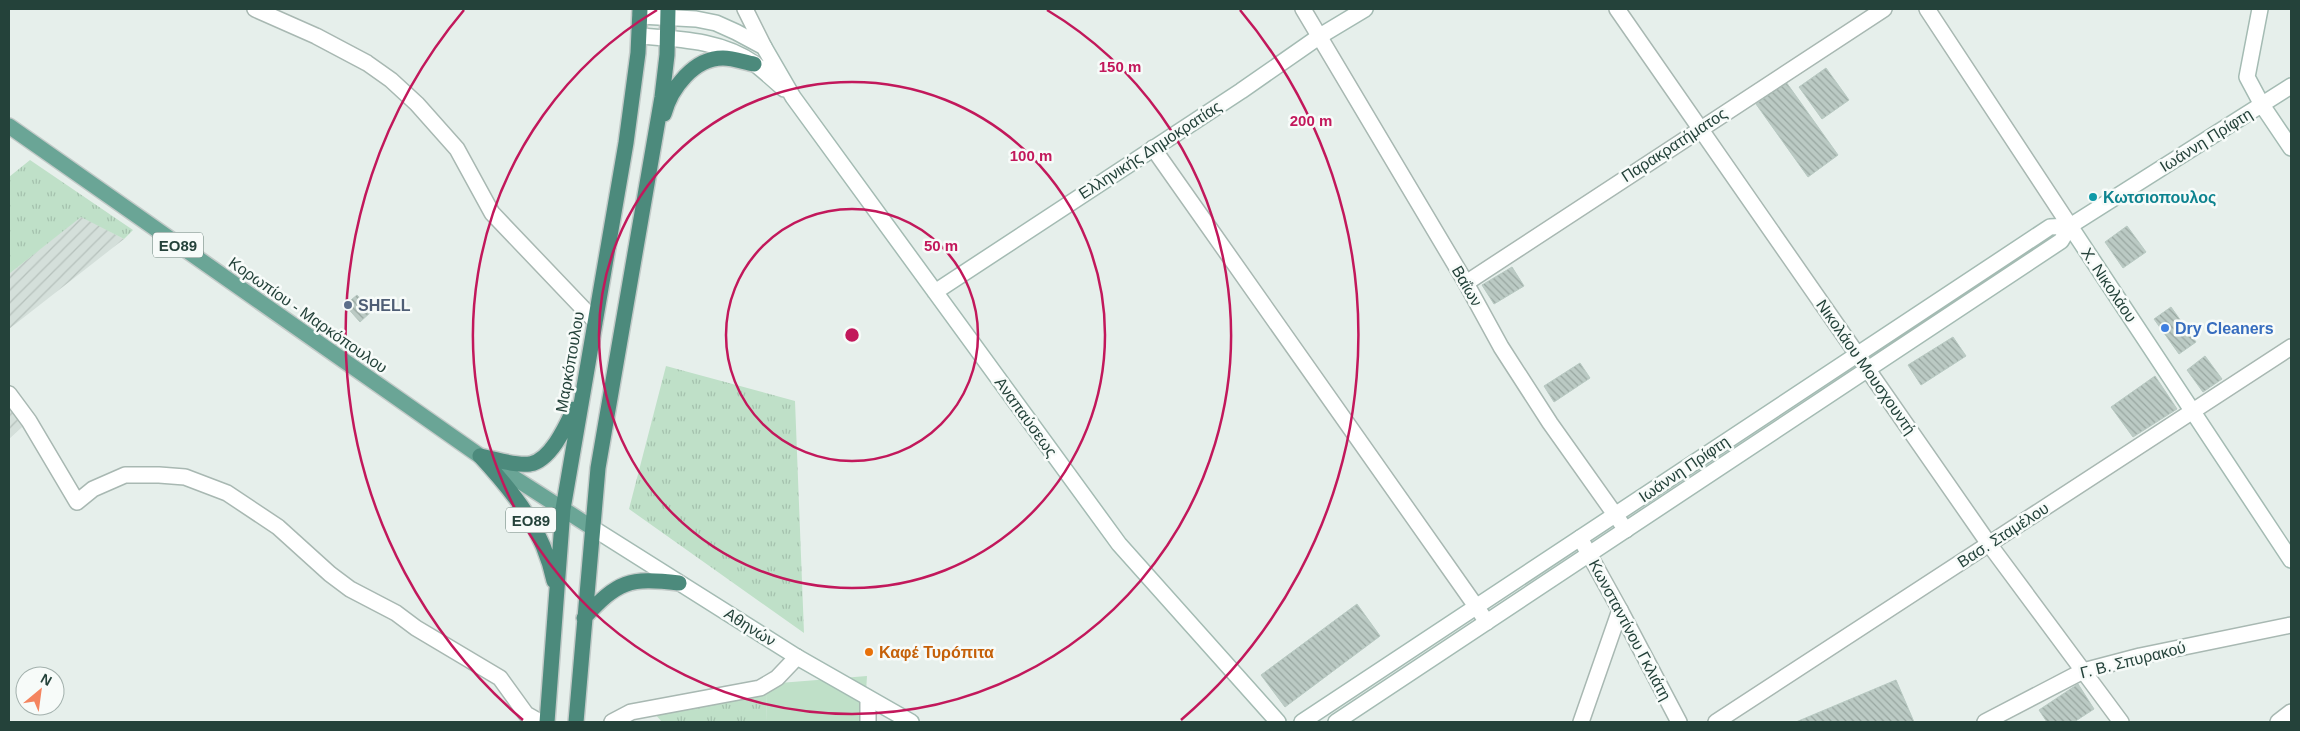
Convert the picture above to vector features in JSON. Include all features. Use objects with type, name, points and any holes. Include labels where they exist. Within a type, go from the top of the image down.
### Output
[{"type":"highway","name":"Μαρκόπουλου","points":[[547,722],[563,509],[626,143],[640,36],[640,12]]},
{"type":"highway","points":[[576,722],[591,527],[598,468],[662,97],[668,13]]},
{"type":"highway","points":[[654,146],[665,108],[681,81],[697,66],[708,60],[723,58],[754,64]]},
{"type":"highway","points":[[480,456],[516,464],[532,464],[542,458],[559,438],[582,393]]},
{"type":"highway","name":"ΕΟ89","points":[[480,456],[509,487],[535,525],[551,566],[557,597]]},
{"type":"highway","points":[[584,618],[608,593],[622,584],[646,579],[679,583]]},
{"type":"main road","name":"Κορωπίου - Μαρκόπουλου","points":[[9,126],[480,456],[591,527]]},
{"type":"street","points":[[255,9],[316,36],[367,63],[391,80],[417,104],[457,149],[492,213],[595,321]]},
{"type":"street","name":"Αναπαύσεως","points":[[745,9],[764,47],[793,97],[1119,544],[1278,722]]},
{"type":"street","name":"Βαΐων","points":[[1303,9],[1466,283],[1501,347],[1550,423],[1626,530]]},
{"type":"street","name":"Ελληνικής Δημοκρατίας","points":[[935,292],[1241,91],[1320,36],[1366,9]]},
{"type":"street","name":"Νικολάου Μουσχουντή","points":[[1617,9],[1701,127],[1858,354],[1867,370],[1989,544],[2121,722]]},
{"type":"street","name":"Παρακρατήματος","points":[[1466,283],[1701,127],[1884,9]]},
{"type":"street","name":"Χ. Νικολάου","points":[[1927,9],[2291,560]]},
{"type":"street","points":[[2260,9],[2247,77],[2262,105],[2291,148]]},
{"type":"street","points":[[640,12],[668,13],[716,23],[764,47]]},
{"type":"street","name":"Αναπαύσεως","points":[[640,36],[705,43],[729,51],[754,64],[793,97]]},
{"type":"street","name":"Ιωάννη Πρίφτη","points":[[1336,722],[2061,241],[2070,226],[2291,86]]},
{"type":"street","points":[[1153,148],[1487,622]]},
{"type":"street","name":"Ιωάννη Πρίφτη","points":[[1302,722],[2050,227],[2070,226]]},
{"type":"street","name":"Βασ. Σταμέλου","points":[[1716,722],[2291,347]]},
{"type":"street","points":[[9,394],[29,421],[77,502],[93,489],[125,475],[185,477],[227,493],[278,527],[330,574],[350,589],[396,613],[416,628],[500,678],[526,714],[540,722]]},
{"type":"street","name":"Αθηνών","points":[[591,527],[797,657],[911,722]]},
{"type":"street","name":"Κωνσταντίνου Γκλιάτη","points":[[1580,538],[1680,722]]},
{"type":"street","points":[[1581,722],[1620,610]]},
{"type":"street","name":"Γ. Β. Σπυρακού","points":[[1985,722],[2083,671],[2140,656],[2291,625]]},
{"type":"street","points":[[612,722],[631,712],[760,688],[777,678],[797,657]]},
{"type":"street","points":[[868,698],[868,722]]},
{"type":"street","points":[[2278,722],[2291,712]]},
{"type":"shaded area","points":[[81,216],[124,239],[9,329],[9,274]]},
{"type":"shaded area","points":[[9,404],[24,425],[9,439]]},
{"type":"green space","points":[[30,160],[133,230],[124,239],[81,217],[9,274],[9,177]]},
{"type":"green space","points":[[666,366],[795,401],[804,633],[629,509]]},
{"type":"green space","points":[[867,676],[864,722],[766,722],[767,684]]},
{"type":"green space","points":[[767,692],[766,722],[662,722],[655,714]]},
{"type":"building","points":[[1826,68],[1849,100],[1822,119],[1799,87]]},
{"type":"building","points":[[1786,82],[1838,155],[1808,177],[1756,104]]},
{"type":"building","points":[[2127,226],[2146,252],[2123,268],[2105,242]]},
{"type":"building","points":[[1512,267],[1524,286],[1494,304],[1482,285]]},
{"type":"building","points":[[357,295],[372,311],[360,322],[345,305]]},
{"type":"building","points":[[2171,307],[2196,342],[2179,354],[2154,319]]},
{"type":"building","points":[[1953,337],[1966,356],[1921,385],[1908,365]]},
{"type":"building","points":[[2205,356],[2222,379],[2203,392],[2187,370]]},
{"type":"building","points":[[1580,363],[1590,378],[1554,402],[1544,386]]},
{"type":"building","points":[[2155,376],[2177,409],[2133,437],[2111,407]]},
{"type":"building","points":[[1357,604],[1380,636],[1285,707],[1261,675]]},
{"type":"building","points":[[1896,680],[1914,722],[1796,722]]},
{"type":"building","points":[[2078,684],[2094,709],[2074,722],[2047,722],[2039,710]]},
{"type":"place","name":"Κωτσιοπουλος","points":[[2093,197]]},
{"type":"place","name":"SHELL","points":[[348,305]]},
{"type":"place","name":"Dry Cleaners","points":[[2165,328]]},
{"type":"place","name":"Καφέ Τυρóπιτα","points":[[869,652]]}]
